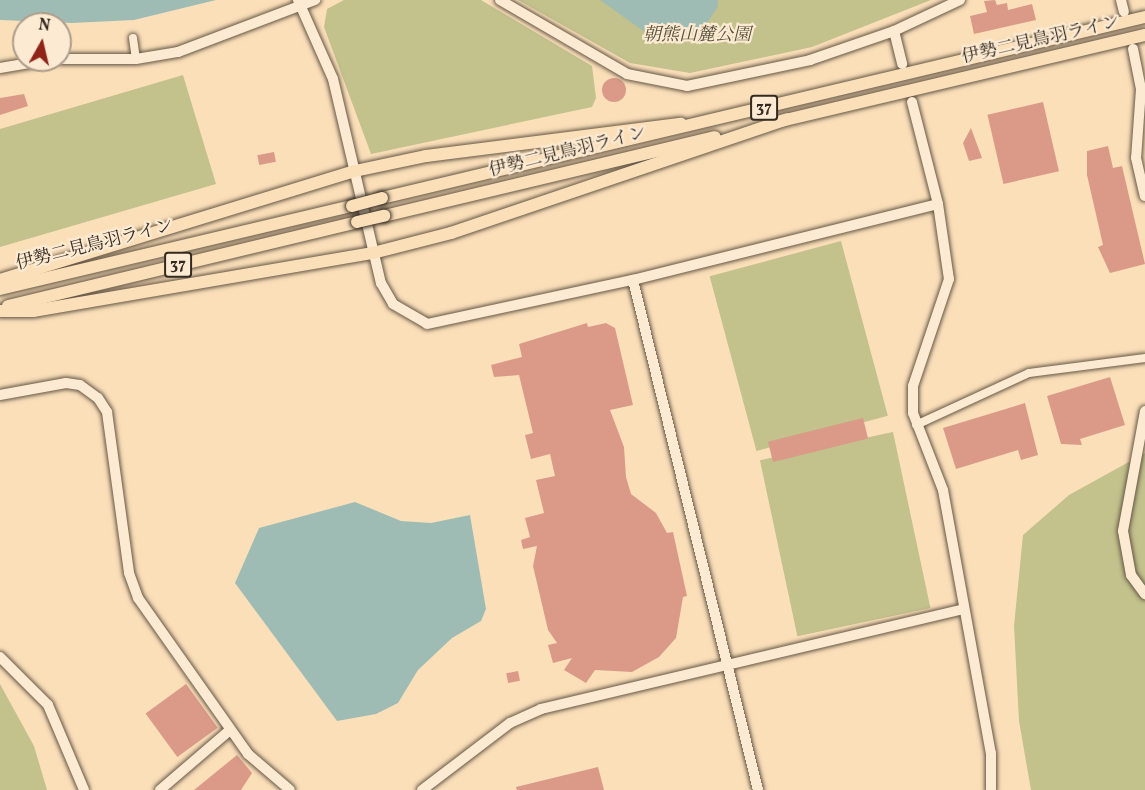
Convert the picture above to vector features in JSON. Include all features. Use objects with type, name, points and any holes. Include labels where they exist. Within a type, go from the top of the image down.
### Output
[{"type":"main road","name":"伊勢二見鳥羽ライン","points":[[0,289],[1145,17]]},
{"type":"main road","name":"伊勢二見鳥羽ライン","points":[[0,309],[1145,35]]},
{"type":"main road","points":[[0,309],[33,310],[373,253],[451,233],[787,119]]},
{"type":"main road","points":[[0,280],[355,171],[662,123],[698,124]]},
{"type":"street","points":[[72,59],[136,59],[211,42],[299,3],[315,0]]},
{"type":"street","points":[[500,0],[627,74],[687,86],[810,60],[894,31],[960,0]]},
{"type":"street","points":[[1121,0],[1124,12]]},
{"type":"street","points":[[299,3],[333,79],[373,253],[393,304],[427,324],[633,280],[938,204]]},
{"type":"street","points":[[894,31],[902,64]]},
{"type":"street","points":[[133,38],[136,59]]},
{"type":"street","points":[[1133,49],[1141,89],[1136,158],[1145,196]]},
{"type":"street","points":[[912,102],[938,204],[949,279],[913,386],[916,425],[943,490],[990,753],[991,790]]},
{"type":"street","points":[[633,280],[758,790]]},
{"type":"street","points":[[916,425],[1029,373],[1145,358]]},
{"type":"street","points":[[0,395],[66,383],[80,385],[98,398],[107,412],[129,573],[138,598],[230,730],[262,768],[290,790]]},
{"type":"street","points":[[1145,411],[1123,531],[1131,575],[1145,594]]},
{"type":"street","points":[[422,790],[525,715],[728,663],[963,609]]},
{"type":"street","points":[[0,657],[48,705],[84,790]]},
{"type":"street","points":[[160,790],[230,730]]},
{"type":"green space","points":[[344,0],[481,0],[592,66],[596,98],[592,107],[371,154],[324,27],[327,9]]},
{"type":"green space","name":"朝熊山麓公園","points":[[518,0],[931,0],[812,47],[690,73],[630,63]]},
{"type":"green space","points":[[183,75],[216,184],[0,247],[0,129]]},
{"type":"green space","points":[[841,241],[888,416],[756,451],[710,276]]},
{"type":"green space","points":[[893,432],[930,608],[797,636],[760,460]]},
{"type":"green space","points":[[1145,453],[1145,790],[1031,790],[1019,721],[1014,626],[1023,535],[1069,495]]},
{"type":"green space","points":[[0,684],[34,746],[47,790],[0,790]]},
{"type":"water","points":[[0,0],[216,0],[134,20],[72,23],[72,12],[12,12],[12,20],[0,20]]},
{"type":"water","points":[[600,0],[718,0],[718,6],[703,30],[672,42],[653,38]]},
{"type":"water","points":[[355,502],[401,521],[431,523],[470,515],[486,609],[481,621],[452,638],[418,670],[398,703],[376,714],[337,721],[235,583],[259,528]]},
{"type":"building","points":[[995,0],[997,5],[1007,3],[1008,10],[1032,4],[1036,20],[974,34],[970,16],[987,12],[984,1]]},
{"type":"building","points":[[614,78],[619,79],[625,85],[625,95],[619,101],[614,102],[609,101],[603,95],[602,90],[603,85],[609,79]]},
{"type":"building","points":[[24,94],[28,106],[0,115],[0,98]]},
{"type":"building","points":[[1043,102],[1059,171],[1003,184],[987,115]]},
{"type":"building","points":[[971,128],[982,158],[969,161],[963,143]]},
{"type":"building","points":[[1108,146],[1113,168],[1122,166],[1145,264],[1110,273],[1098,247],[1103,245],[1087,175],[1087,151]]},
{"type":"building","points":[[274,152],[276,162],[259,165],[257,155]]},
{"type":"building","points":[[587,323],[588,327],[606,323],[615,328],[633,405],[610,410],[624,447],[626,477],[631,494],[656,513],[667,533],[673,532],[687,596],[683,597],[676,638],[659,657],[632,672],[595,670],[586,683],[564,670],[572,658],[553,663],[548,645],[557,643],[548,630],[533,566],[537,546],[523,549],[521,540],[530,537],[525,518],[544,513],[536,480],[555,476],[550,454],[531,459],[525,435],[533,433],[519,375],[494,377],[491,365],[522,357],[519,344]]},
{"type":"building","points":[[1110,377],[1125,425],[1080,439],[1082,445],[1061,444],[1047,396]]},
{"type":"building","points":[[1025,403],[1038,455],[1021,460],[1018,450],[956,469],[943,428]]},
{"type":"building","points":[[863,418],[868,438],[773,462],[768,442]]},
{"type":"building","points":[[518,671],[520,681],[508,683],[506,673]]},
{"type":"building","points":[[186,684],[218,728],[177,757],[146,713]]},
{"type":"building","points":[[237,755],[252,773],[241,790],[194,790]]},
{"type":"building","points":[[598,767],[604,790],[517,790],[516,787]]}]
